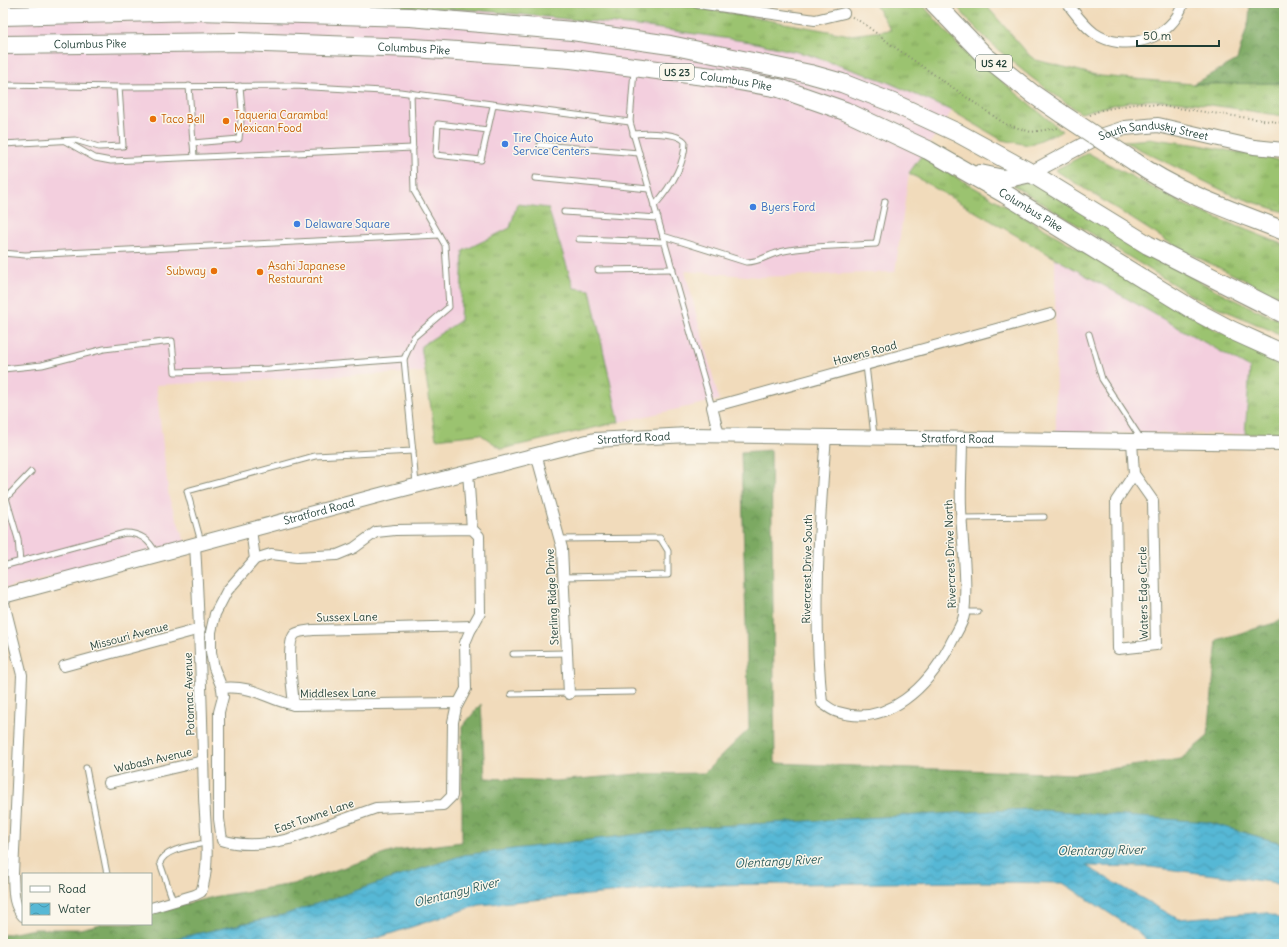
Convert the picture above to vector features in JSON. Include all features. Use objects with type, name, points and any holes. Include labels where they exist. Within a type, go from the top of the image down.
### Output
[{"type":"highway","name":"US 42","points":[[934,3],[985,56],[1062,114],[1152,174],[1187,192],[1284,231]]},
{"type":"highway","name":"Columbus Pike","points":[[3,16],[198,11],[410,17],[572,31],[670,45],[763,63],[842,83],[893,103],[958,133],[1030,173],[1148,245],[1284,314]]},
{"type":"highway","name":"Columbus Pike","points":[[3,45],[238,42],[406,48],[548,58],[634,67],[728,79],[779,88],[845,111],[899,136],[965,171],[1183,303],[1231,330],[1284,354]]},
{"type":"highway","points":[[965,171],[1003,179],[1030,173]]},
{"type":"street","points":[[698,3],[815,20],[844,13]]},
{"type":"street","points":[[1067,3],[1081,21],[1095,33],[1113,42],[1128,43],[1144,41],[1159,34],[1177,17],[1183,3]]},
{"type":"street","name":"South Sandusky Street","points":[[1030,173],[1098,137],[1125,128],[1158,125],[1254,147],[1284,150]]},
{"type":"street","name":"Havens Road","points":[[712,407],[1051,314]]},
{"type":"street","points":[[712,407],[719,435]]},
{"type":"street","name":"Stratford Road","points":[[3,596],[536,454],[595,440],[662,435],[719,435],[1284,444]]},
{"type":"street","name":"Rivercrest Drive South","points":[[822,703],[818,662],[818,611],[821,498],[826,436]]},
{"type":"street","name":"Rivercrest Drive North","points":[[822,703],[837,712],[858,716],[891,709],[913,694],[945,654],[964,616],[965,590],[961,518],[962,438]]},
{"type":"street","points":[[1134,474],[1138,441]]},
{"type":"street","name":"Sterling Ridge Drive","points":[[536,454],[562,548],[569,694]]},
{"type":"street","points":[[458,703],[466,689],[465,643],[472,626],[480,613],[479,536],[472,529],[468,472]]},
{"type":"street","name":"Waters Edge Circle","points":[[1134,474],[1153,501],[1156,645],[1118,649],[1116,501],[1134,474]]},
{"type":"street","points":[[222,688],[214,668],[211,632],[215,614],[232,585],[255,559],[271,554],[297,557],[337,555],[354,548],[376,532],[395,530],[472,529]]},
{"type":"street","points":[[251,530],[255,559]]},
{"type":"street","name":"Potomac Avenue","points":[[173,901],[201,892],[204,879],[205,842],[198,544]]},
{"type":"street","points":[[3,600],[22,675],[13,874],[14,895],[17,910],[22,915]]},
{"type":"street","name":"Sussex Lane","points":[[294,705],[290,650],[292,637],[295,633],[313,630],[472,626]]},
{"type":"street","name":"Missouri Avenue","points":[[64,666],[200,629]]},
{"type":"street","name":"Middlesex Lane","points":[[222,688],[248,688],[264,694],[278,702],[294,705],[458,703]]},
{"type":"street","name":"East Towne Lane","points":[[222,688],[224,697],[219,712],[220,834],[222,840],[235,844],[275,843],[376,808],[443,805],[452,796],[453,722],[458,703]]},
{"type":"street","name":"Wabash Avenue","points":[[109,783],[203,761]]},
{"type":"street","points":[[152,908],[173,901]]},
{"type":"lane","points":[[634,67],[630,122],[712,407]]},
{"type":"lane","points":[[3,85],[119,87],[295,86],[411,93],[493,106],[630,122]]},
{"type":"lane","points":[[189,86],[194,157]]},
{"type":"lane","points":[[193,143],[239,138],[241,132],[242,110],[240,86]]},
{"type":"lane","points":[[3,144],[75,140],[99,147],[123,146],[119,87]]},
{"type":"lane","points":[[411,93],[414,191],[445,245],[448,307],[414,337],[404,359],[417,486]]},
{"type":"lane","points":[[488,130],[438,124],[436,155],[481,160],[488,130],[493,106]]},
{"type":"lane","points":[[633,134],[667,135],[680,137],[686,142],[685,150],[667,191],[654,206]]},
{"type":"lane","points":[[65,140],[94,158],[111,161],[413,148]]},
{"type":"lane","points":[[540,145],[639,153]]},
{"type":"lane","points":[[535,178],[650,189]]},
{"type":"lane","points":[[663,236],[746,262],[759,261],[764,256],[783,251],[876,244],[885,202]]},
{"type":"lane","points":[[564,212],[658,218]]},
{"type":"lane","points":[[3,253],[31,255],[439,235]]},
{"type":"lane","points":[[579,239],[665,242]]},
{"type":"lane","points":[[598,270],[673,269]]},
{"type":"lane","points":[[1089,334],[1102,379],[1138,441]]},
{"type":"lane","points":[[3,369],[42,365],[104,349],[172,340],[175,372],[269,369],[404,359]]},
{"type":"lane","points":[[866,365],[874,437]]},
{"type":"lane","points":[[198,544],[187,491],[315,456],[413,451]]},
{"type":"lane","points":[[20,562],[18,539],[6,498],[30,472]]},
{"type":"lane","points":[[961,518],[1044,517]]},
{"type":"lane","points":[[3,566],[125,533],[136,533],[145,538],[152,545],[157,555]]},
{"type":"lane","points":[[559,539],[660,538],[668,551],[668,575],[563,577]]},
{"type":"lane","points":[[964,612],[978,612]]},
{"type":"lane","points":[[513,654],[567,654]]},
{"type":"lane","points":[[511,694],[632,692]]},
{"type":"lane","points":[[86,768],[107,873]]},
{"type":"lane","points":[[173,901],[160,863],[161,858],[167,854],[205,842]]},
{"type":"shaded area","points":[[275,3],[474,10],[647,27],[751,42],[806,54],[885,81],[952,111],[909,173],[895,272],[759,277],[685,271],[719,400],[619,422],[590,290],[574,288],[548,208],[463,251],[460,321],[421,346],[424,372],[156,385],[169,498],[185,542],[3,589],[3,4]]},
{"type":"shaded area","points":[[1055,258],[1251,368],[1245,434],[1056,432]]},
{"type":"green space","points":[[276,3],[674,3],[850,35],[891,30],[874,3],[921,3],[957,44],[1062,131],[1029,145],[1002,140],[952,111],[885,81],[806,54],[751,42],[647,27],[474,10]]},
{"type":"green space","points":[[954,3],[984,3],[1030,56],[1036,60],[1100,76],[1193,84],[1284,83],[1284,116],[1202,104],[1153,100],[1108,106],[1081,113],[1013,63],[982,34]]},
{"type":"green space","points":[[1250,3],[1284,3],[1284,83],[1193,84],[1237,60],[1249,20]]},
{"type":"green space","points":[[1154,139],[1199,145],[1284,161],[1284,212],[1232,195],[1123,141]]},
{"type":"green space","points":[[1088,153],[1187,206],[1284,245],[1284,299],[1178,248],[1055,170]]},
{"type":"green space","points":[[921,156],[1214,329],[1284,359],[1284,434],[1245,434],[1250,368],[1055,258],[909,173]]},
{"type":"green space","points":[[1031,181],[1186,274],[1284,322],[1284,336],[1194,297],[1013,185]]},
{"type":"green space","points":[[517,204],[548,208],[574,288],[590,290],[619,422],[502,449],[480,434],[436,439],[421,346],[460,321],[463,251],[510,228]]},
{"type":"green space","points":[[771,450],[775,763],[1074,774],[1181,759],[1208,736],[1217,640],[1278,622],[1284,618],[1284,844],[1207,822],[283,915],[150,944],[3,944],[3,935],[35,929],[80,929],[97,925],[152,925],[152,912],[218,896],[293,884],[397,850],[462,842],[462,727],[481,704],[485,778],[555,781],[638,774],[704,773],[749,729],[741,452]]},
{"type":"water","name":"Olentangy River","points":[[1028,809],[1207,822],[1284,844],[1284,886],[1271,882],[1150,867],[1086,866],[1178,919],[1266,912],[1284,921],[1284,944],[1151,944],[1138,932],[1063,883],[979,882],[698,885],[479,905],[359,944],[150,944],[283,915],[463,855],[698,827]]},
{"type":"place","name":"Taco Bell","points":[[153,119]]},
{"type":"place","name":"Taqueria Caramba! Mexican Food","points":[[226,121]]},
{"type":"place","name":"Tire Choice Auto Service Centers","points":[[505,144]]},
{"type":"place","name":"Byers Ford","points":[[753,207]]},
{"type":"place","name":"Delaware Square","points":[[297,224]]},
{"type":"place","name":"Subway","points":[[214,271]]},
{"type":"place","name":"Asahi Japanese Restaurant","points":[[260,272]]}]
